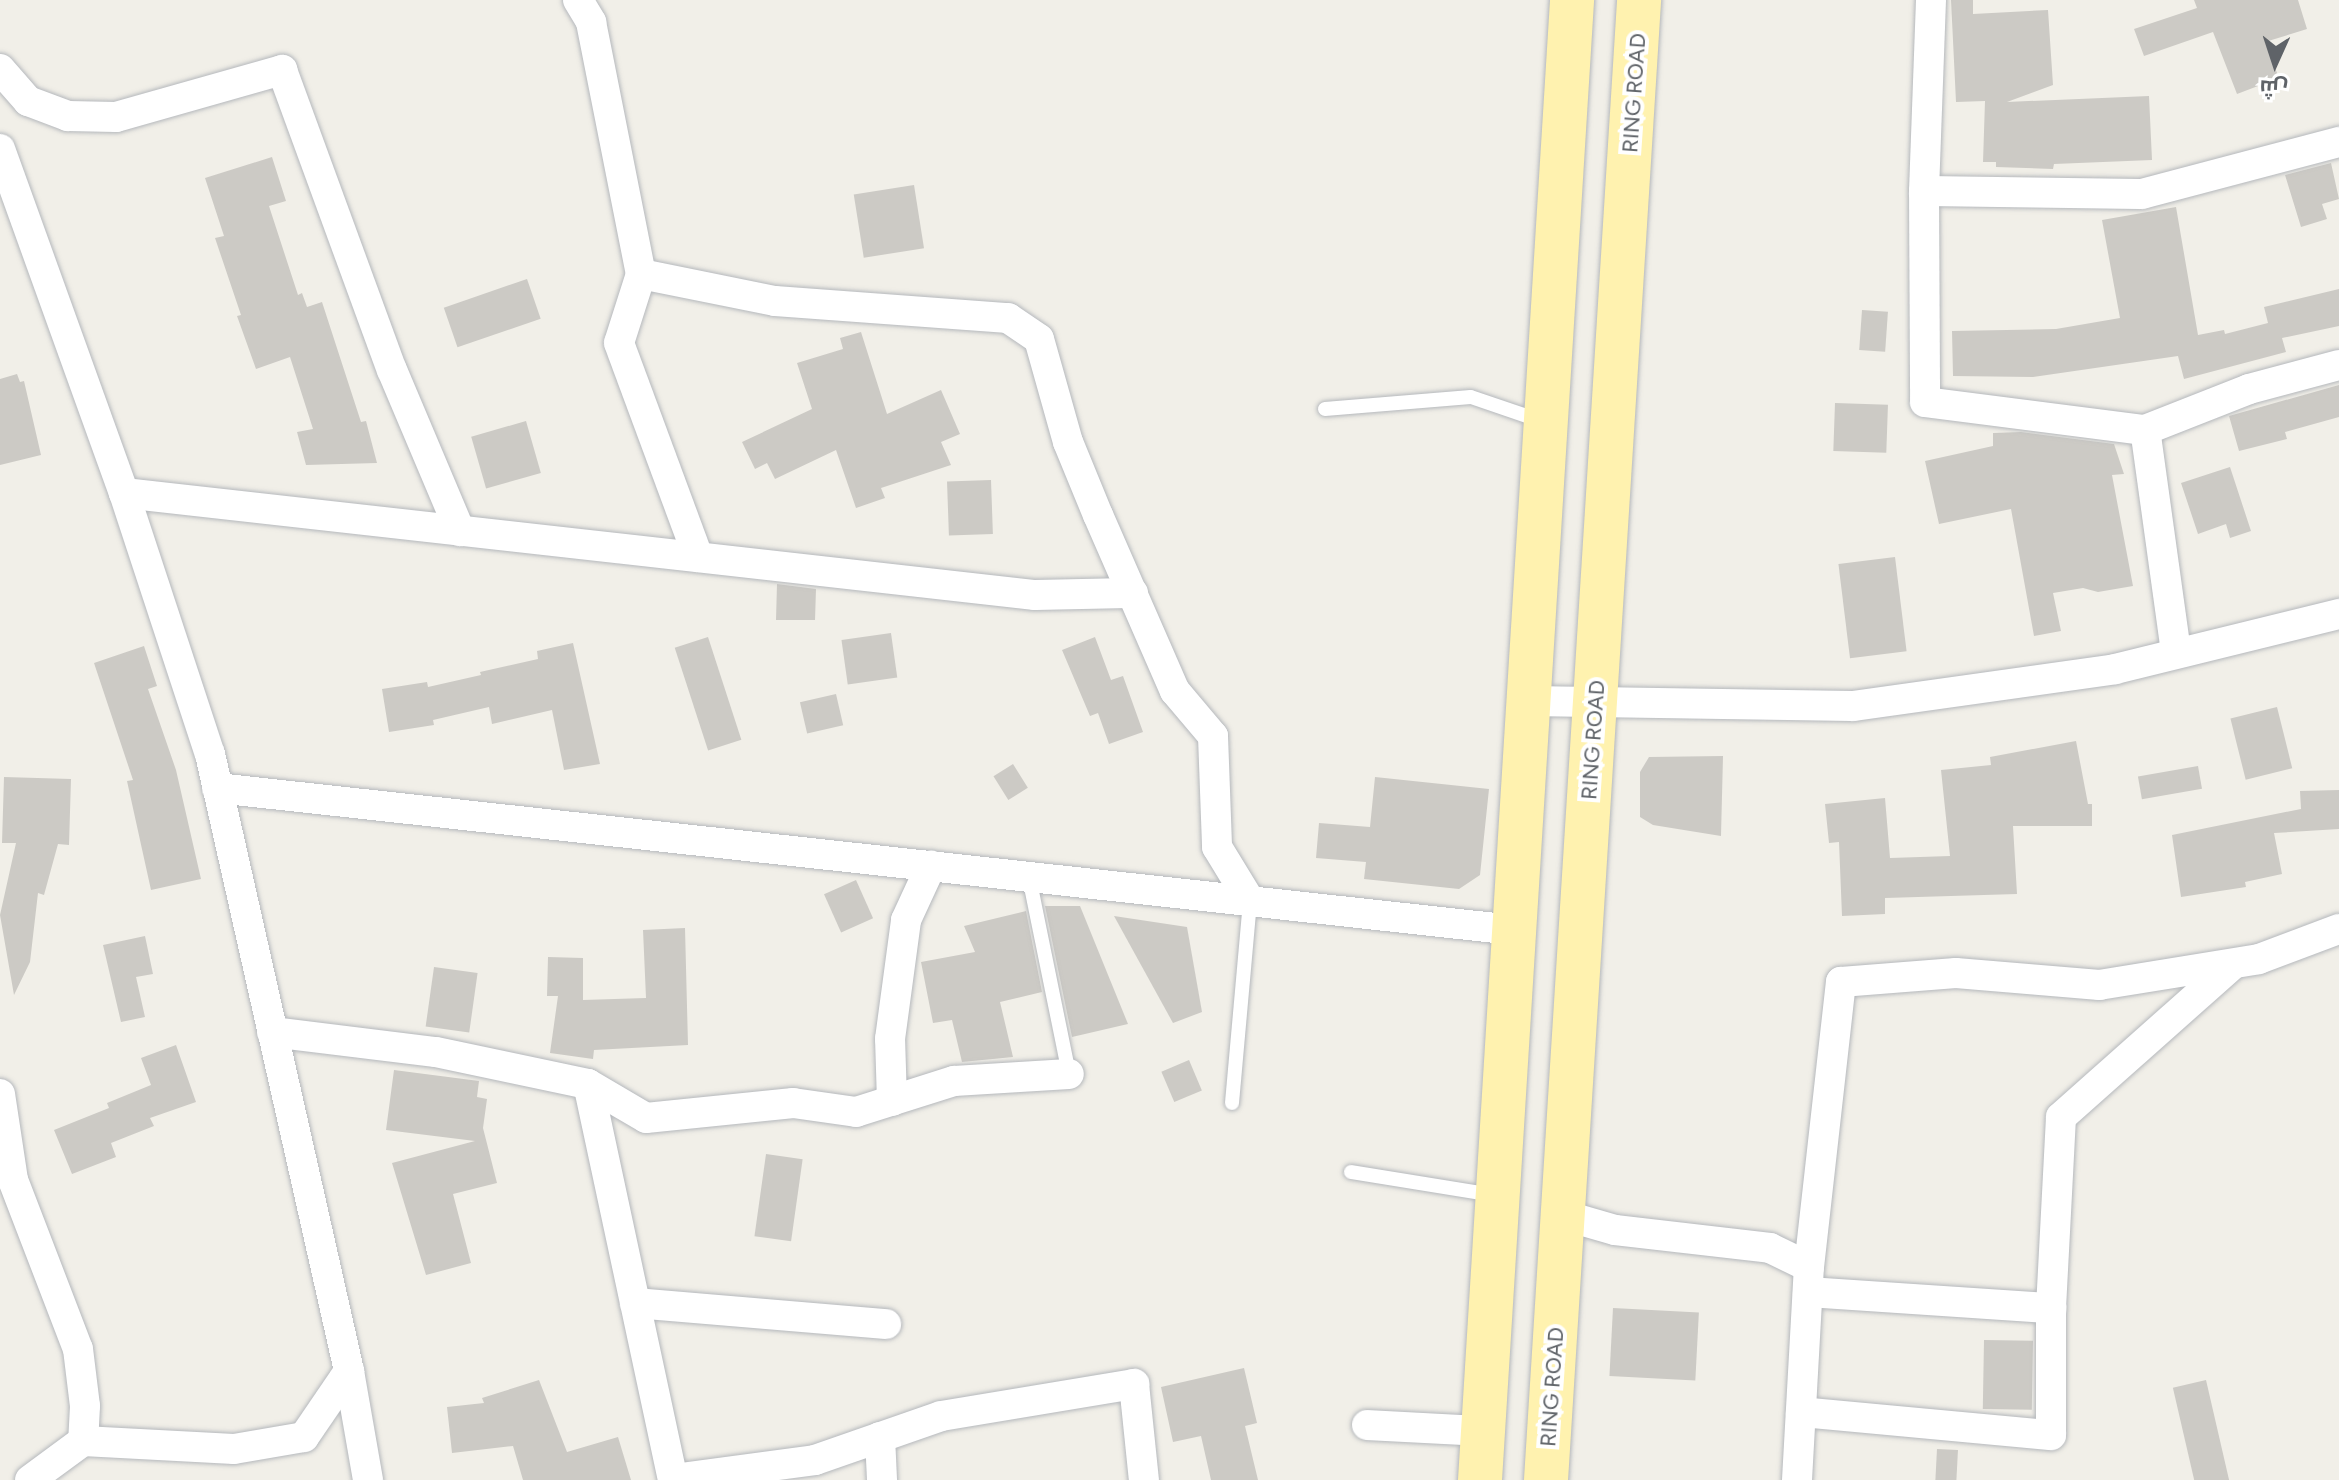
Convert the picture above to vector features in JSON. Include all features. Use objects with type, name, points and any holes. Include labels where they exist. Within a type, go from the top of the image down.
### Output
[{"type":"main road","points":[[1480,1480],[1572,0]]},
{"type":"main road","name":"RING ROAD","points":[[1546,1480],[1639,0]]},
{"type":"main road","points":[[1483,1421],[1550,1417]]},
{"type":"street","points":[[578,0],[591,22],[641,274],[619,343],[698,557]]},
{"type":"street","points":[[1931,0],[1924,191],[1925,402],[2145,430],[2249,389],[2339,365]]},
{"type":"street","points":[[0,69],[28,101],[68,116],[116,117],[282,70],[392,370],[460,531]]},
{"type":"street","points":[[1924,191],[2142,194],[2339,142]]},
{"type":"street","points":[[0,149],[124,493],[210,754],[349,1371],[368,1480]]},
{"type":"street","points":[[641,274],[775,301],[1008,318],[1039,339],[1068,442],[1175,691],[1213,736],[1217,847],[1250,901]]},
{"type":"street","points":[[2145,430],[2176,652]]},
{"type":"street","points":[[124,493],[1035,595],[1133,593]]},
{"type":"street","points":[[1528,701],[1853,706],[2115,669],[2339,614]]},
{"type":"street","points":[[217,788],[1514,930]]},
{"type":"street","points":[[892,1101],[890,1039],[906,920],[931,866]]},
{"type":"street","points":[[1797,1480],[1809,1279],[1841,982],[1956,973],[2099,985],[2259,959],[2339,929]]},
{"type":"street","points":[[1801,1412],[2051,1435],[2051,1308],[2061,1117],[2233,963]]},
{"type":"street","points":[[272,1032],[436,1052],[588,1084],[646,1118],[793,1103],[856,1112],[954,1081],[1069,1074]]},
{"type":"street","points":[[588,1084],[673,1479],[815,1460],[941,1416],[1134,1384],[1144,1480]]},
{"type":"street","points":[[0,1094],[13,1180],[78,1349],[85,1406],[83,1441]]},
{"type":"street","points":[[1563,1215],[1615,1230],[1770,1248],[1809,1279],[2051,1308]]},
{"type":"street","points":[[635,1303],[886,1324]]},
{"type":"street","points":[[30,1480],[83,1441],[234,1449],[304,1437],[349,1371]]},
{"type":"street","points":[[1367,1425],[1483,1421]]},
{"type":"street","points":[[880,1437],[882,1480]]},
{"type":"lane","points":[[1325,409],[1471,397],[1546,422]]},
{"type":"lane","points":[[1029,877],[1069,1074]]},
{"type":"lane","points":[[1232,1103],[1250,901]]},
{"type":"lane","points":[[1351,1172],[1498,1195]]},
{"type":"building","points":[[1951,0],[1973,0],[1973,14],[2048,10],[2053,85],[2007,102],[2149,96],[2152,160],[2054,164],[2053,169],[1996,167],[1996,162],[1983,162],[1985,101],[1956,102]]},
{"type":"building","points":[[2194,0],[2298,0],[2307,29],[2265,42],[2279,78],[2237,94],[2213,32],[2144,56],[2134,29],[2197,8]]},
{"type":"building","points":[[272,157],[286,201],[269,206],[298,295],[302,293],[307,307],[322,302],[361,422],[366,421],[377,463],[306,465],[297,432],[313,429],[290,357],[256,369],[237,316],[241,315],[215,238],[224,236],[205,178]]},
{"type":"building","points":[[2331,163],[2339,199],[2322,204],[2327,219],[2301,227],[2285,175]]},
{"type":"building","points":[[914,185],[924,248],[864,258],[854,195]]},
{"type":"building","points":[[2176,207],[2198,335],[2224,330],[2225,334],[2268,323],[2264,307],[2339,289],[2339,326],[2282,338],[2286,352],[2184,379],[2178,356],[2033,377],[1953,376],[1952,331],[2056,329],[2120,318],[2102,220]]},
{"type":"building","points":[[527,279],[541,319],[457,347],[444,308]]},
{"type":"building","points":[[1862,310],[1888,312],[1885,352],[1859,350]]},
{"type":"building","points":[[861,332],[887,414],[941,390],[960,434],[941,442],[951,465],[881,488],[885,498],[856,508],[836,450],[775,479],[767,463],[755,469],[742,442],[812,409],[797,363],[843,349],[840,338]]},
{"type":"building","points":[[17,374],[20,382],[24,381],[41,455],[0,465],[0,379]]},
{"type":"building","points":[[2339,385],[2339,417],[2285,432],[2287,439],[2239,451],[2229,416]]},
{"type":"building","points":[[1835,403],[1888,405],[1886,453],[1833,451]]},
{"type":"building","points":[[526,421],[541,473],[486,489],[471,437]]},
{"type":"building","points":[[2021,432],[2114,444],[2124,474],[2112,475],[2133,586],[2098,592],[2083,588],[2053,593],[2061,631],[2034,636],[2011,509],[1939,524],[1925,461],[1993,446],[1993,433]]},
{"type":"building","points":[[2230,467],[2251,531],[2230,538],[2226,524],[2198,534],[2181,483]]},
{"type":"building","points":[[991,480],[993,534],[949,536],[947,482]]},
{"type":"building","points":[[1895,557],[1907,651],[1850,658],[1838,564]]},
{"type":"building","points":[[777,584],[816,589],[815,620],[776,620]]},
{"type":"building","points":[[891,633],[897,678],[848,685],[841,640]]},
{"type":"building","points":[[708,637],[741,740],[708,751],[675,648]]},
{"type":"building","points":[[1095,637],[1111,680],[1123,676],[1143,732],[1109,744],[1098,713],[1090,716],[1062,650]]},
{"type":"building","points":[[573,643],[600,764],[564,770],[552,710],[492,724],[489,707],[433,720],[434,725],[389,732],[382,689],[427,682],[428,687],[481,675],[480,672],[538,659],[537,651]]},
{"type":"building","points":[[144,646],[157,686],[148,689],[176,770],[201,879],[151,890],[127,781],[133,780],[94,663]]},
{"type":"building","points":[[836,694],[843,725],[807,734],[800,702]]},
{"type":"building","points":[[2277,707],[2292,768],[2246,780],[2230,719]]},
{"type":"building","points":[[2076,741],[2088,804],[2092,804],[2092,826],[2013,826],[2017,894],[1885,898],[1885,914],[1842,916],[1839,842],[1829,843],[1825,804],[1885,798],[1890,858],[1950,856],[1941,770],[1991,765],[1990,757]]},
{"type":"building","points":[[1723,756],[1721,836],[1653,825],[1640,817],[1640,772],[1649,757]]},
{"type":"building","points":[[1013,764],[1028,788],[1008,800],[993,776]]},
{"type":"building","points":[[2198,766],[2202,789],[2142,799],[2138,777]]},
{"type":"building","points":[[4,777],[71,779],[69,845],[58,844],[44,895],[38,893],[30,962],[14,995],[0,915],[16,843],[2,843]]},
{"type":"building","points":[[1375,777],[1489,789],[1480,875],[1459,889],[1364,879],[1366,862],[1316,858],[1319,823],[1370,827]]},
{"type":"building","points":[[2339,790],[2339,829],[2274,833],[2282,874],[2245,882],[2246,887],[2181,897],[2172,835],[2301,809],[2300,791]]},
{"type":"building","points":[[856,880],[873,918],[841,933],[824,894]]},
{"type":"building","points":[[1045,906],[1080,906],[1128,1024],[1072,1037]]},
{"type":"building","points":[[1026,911],[1042,992],[1000,1002],[1013,1057],[962,1062],[952,1020],[933,1023],[921,962],[975,952],[964,926]]},
{"type":"building","points":[[1114,916],[1187,927],[1202,1012],[1173,1023]]},
{"type":"building","points":[[685,928],[688,1045],[594,1050],[593,1059],[550,1053],[558,996],[547,996],[548,957],[583,958],[583,1000],[646,998],[643,930]]},
{"type":"building","points":[[145,936],[153,974],[136,977],[145,1017],[121,1022],[103,945]]},
{"type":"building","points":[[434,967],[478,973],[469,1033],[426,1026]]},
{"type":"building","points":[[176,1045],[196,1102],[150,1118],[154,1126],[111,1143],[116,1157],[72,1174],[54,1130],[109,1108],[107,1103],[151,1085],[141,1058]]},
{"type":"building","points":[[1189,1060],[1202,1090],[1174,1102],[1161,1072]]},
{"type":"building","points":[[394,1070],[479,1081],[477,1097],[487,1099],[483,1128],[497,1183],[453,1194],[471,1263],[426,1275],[392,1163],[475,1141],[386,1130]]},
{"type":"building","points":[[766,1154],[803,1159],[791,1241],[754,1236]]},
{"type":"building","points":[[1613,1308],[1699,1313],[1695,1380],[1609,1376]]},
{"type":"building","points":[[1984,1340],[2033,1341],[2032,1410],[1983,1409]]},
{"type":"building","points":[[1244,1368],[1257,1423],[1245,1426],[1258,1480],[1211,1480],[1201,1436],[1173,1442],[1161,1387]]},
{"type":"building","points":[[539,1380],[567,1452],[618,1437],[631,1480],[523,1480],[513,1446],[452,1453],[447,1407],[484,1403],[482,1398]]},
{"type":"building","points":[[2206,1380],[2229,1480],[2194,1480],[2173,1388]]},
{"type":"building","points":[[1937,1449],[1958,1450],[1956,1480],[1935,1480]]}]
